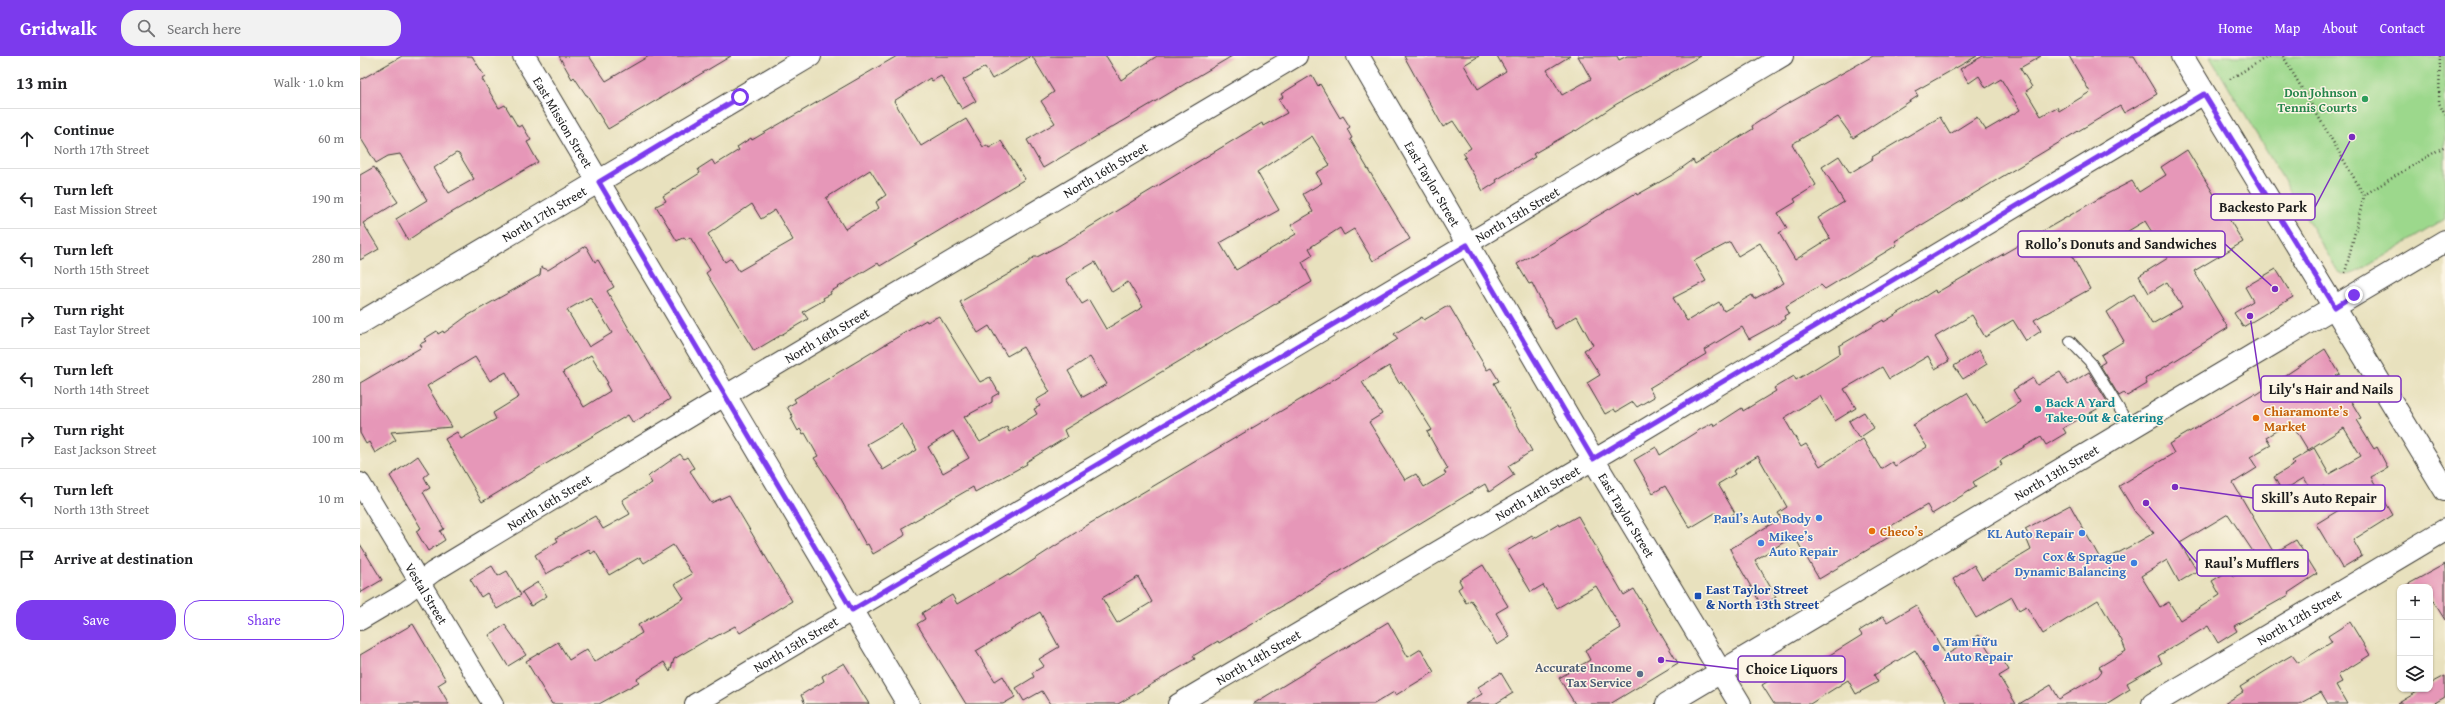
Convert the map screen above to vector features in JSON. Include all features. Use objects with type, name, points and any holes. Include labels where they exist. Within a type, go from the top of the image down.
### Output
[{"type":"main road","name":"East Mission Street","points":[[524,56],[908,704]]},
{"type":"main road","name":"North 17th Street","points":[[360,323],[810,56]]},
{"type":"main road","name":"East Taylor Street","points":[[1358,56],[1593,459],[1722,671],[1740,704]]},
{"type":"main road","points":[[2182,56],[2445,490]]},
{"type":"main road","name":"North 13th Street","points":[[1667,704],[2445,241]]},
{"type":"main road","name":"North 12th Street","points":[[2153,704],[2445,530]]},
{"type":"street","name":"North 16th Street","points":[[360,620],[726,395],[1297,56]]},
{"type":"street","name":"North 15th Street","points":[[694,704],[1784,56]]},
{"type":"street","name":"North 14th Street","points":[[1178,704],[1593,459],[2204,94]]},
{"type":"street","name":"Vestal Street","points":[[360,483],[418,583],[493,704]]},
{"type":"lane","points":[[2070,341],[2092,364],[2131,428]]},
{"type":"path","points":[[2230,79],[2269,56]]},
{"type":"path","points":[[2283,56],[2364,195],[2345,272]]},
{"type":"path","points":[[2440,56],[2438,103],[2445,115]]},
{"type":"path","points":[[2364,195],[2445,146]]},
{"type":"green space","points":[[2210,56],[2445,56],[2445,219],[2355,273],[2346,275],[2337,270]]},
{"type":"building","points":[[402,56],[472,56],[485,77],[482,79],[499,108],[505,105],[518,127],[522,125],[531,140],[527,142],[538,162],[420,231],[408,240],[396,219],[427,200],[400,154],[388,156],[376,163],[360,137],[360,80]],"holes":[[[456,153],[459,154],[474,179],[449,193],[434,168]]]},
{"type":"building","points":[[559,56],[589,56],[606,81],[649,56],[731,56],[608,129],[574,77],[572,79]]},
{"type":"building","points":[[897,56],[1031,56],[992,79],[985,67],[963,80],[976,101],[962,109],[941,76],[932,81],[930,78],[894,101],[921,146],[966,119],[983,147],[987,145],[989,148],[1001,141],[1025,179],[880,266],[878,263],[830,292],[831,294],[823,298],[824,300],[803,312],[808,319],[754,351],[706,273],[710,270],[690,237],[686,240],[684,237],[677,241],[656,206],[666,201],[663,196],[700,173],[698,169],[712,160],[715,165],[739,150],[737,147],[751,138],[752,140]],"holes":[[[870,170],[886,195],[876,202],[879,208],[845,229],[826,198]],[[752,204],[761,219],[775,210],[793,240],[739,271],[731,258],[725,262],[708,234]]]},
{"type":"building","points":[[1032,56],[1106,56],[1121,80],[1157,56],[1232,56],[1043,168],[1027,140],[1055,123],[1041,101],[1054,92]]},
{"type":"building","points":[[1404,56],[1479,56],[1464,65],[1478,89],[1506,71],[1497,56],[1570,56],[1547,70],[1562,95],[1591,79],[1578,56],[1617,56],[1619,60],[1627,56],[1700,56],[1615,105],[1576,131],[1575,130],[1533,154],[1535,157],[1496,180],[1497,182],[1483,191],[1464,158],[1466,157],[1463,153],[1471,148],[1453,121],[1443,127]]},
{"type":"building","points":[[1873,56],[1977,56],[1915,91],[1918,96],[1853,138],[1838,117],[1792,144],[1816,185],[1794,199],[1796,202],[1778,213],[1787,228],[1779,233],[1795,260],[1830,238],[1818,218],[1844,202],[1822,167],[1839,156],[1850,173],[1873,159],[1872,157],[1940,117],[1950,134],[1977,117],[1986,130],[2020,110],[2001,79],[1986,88],[1979,76],[1969,83],[1960,69],[1983,56],[2041,56],[2020,68],[2032,87],[2026,91],[2041,116],[2057,107],[2059,111],[2090,92],[2069,56],[2134,56],[2157,94],[2124,113],[2120,106],[1895,241],[1897,245],[1825,289],[1821,285],[1786,306],[1789,313],[1784,316],[1785,319],[1773,326],[1749,339],[1742,327],[1704,350],[1706,354],[1649,388],[1654,397],[1637,407],[1633,402],[1616,412],[1614,409],[1605,414],[1587,383],[1600,375],[1584,350],[1593,345],[1577,316],[1555,329],[1532,283],[1529,284],[1517,264],[1636,193],[1637,195],[1672,175],[1693,160],[1695,164],[1753,129],[1752,126],[1782,107]],"holes":[[[1730,242],[1738,256],[1760,243],[1784,283],[1754,299],[1752,295],[1724,311],[1719,302],[1687,321],[1673,298],[1706,281],[1694,261]]]},
{"type":"building","points":[[1312,75],[1318,86],[1320,84],[1340,118],[1343,116],[1350,127],[1347,129],[1352,138],[1350,139],[1410,239],[1373,261],[1354,229],[1344,235],[1340,228],[1309,248],[1313,255],[1302,262],[1312,282],[1064,430],[1067,437],[1026,462],[1027,464],[975,492],[973,487],[902,528],[905,534],[904,536],[873,554],[868,544],[866,545],[836,491],[814,458],[818,456],[805,433],[803,434],[800,429],[798,431],[791,418],[793,417],[787,407],[796,402],[794,399],[926,320],[927,322],[939,316],[980,382],[990,377],[999,393],[992,397],[992,402],[964,417],[980,442],[1007,427],[1009,432],[1037,414],[1034,409],[1040,406],[1036,400],[1050,392],[1023,347],[1007,356],[989,326],[978,333],[960,302],[1026,264],[1034,257],[1037,257],[1060,245],[1262,123],[1263,126],[1287,113],[1279,100],[1283,97],[1281,94]],"holes":[[[1312,136],[1330,165],[1316,173],[1322,183],[1303,194],[1313,212],[1291,225],[1296,234],[1236,270],[1220,243],[1279,210],[1257,172]],[[1095,262],[1112,292],[1128,282],[1143,307],[1106,329],[1089,300],[1082,304],[1066,279]],[[1090,357],[1107,384],[1083,397],[1068,371]],[[902,424],[917,450],[883,470],[867,444]],[[953,431],[969,458],[943,473],[928,447]]]},
{"type":"building","points":[[2187,150],[2243,242],[2194,271],[2228,328],[2145,379],[2147,384],[2127,396],[2124,393],[2119,396],[2100,365],[2105,362],[2101,355],[2124,341],[2107,312],[2134,294],[2152,324],[2182,307],[2167,282],[2149,293],[2139,276],[2168,258],[2145,221],[2108,243],[2103,238],[2072,256],[2090,289],[2034,320],[2041,331],[2026,341],[2013,320],[1985,337],[1972,315],[1935,337],[1949,361],[1935,369],[1928,356],[1889,379],[1882,367],[1844,389],[1856,408],[1835,421],[1820,396],[1784,418],[1801,447],[1806,444],[1820,466],[1863,439],[1881,469],[1892,462],[1895,466],[1927,447],[1913,425],[1967,393],[1986,423],[2020,402],[2013,390],[2033,378],[2037,385],[2060,372],[2068,385],[2089,372],[2108,403],[2063,428],[2066,433],[2046,445],[2041,437],[2000,461],[2002,465],[1973,482],[1976,487],[1932,514],[1927,505],[1889,527],[1894,534],[1819,579],[1794,536],[1755,560],[1776,597],[1762,606],[1730,549],[1781,518],[1778,513],[1787,507],[1758,456],[1733,471],[1735,474],[1718,484],[1735,513],[1720,522],[1715,513],[1690,528],[1665,486],[1653,493],[1634,460],[1656,447],[1660,455],[1701,429],[1713,423],[1714,426],[1742,408],[1743,411],[1776,391],[1774,388],[1794,376],[1796,380],[1840,353],[1839,346],[1883,320],[1884,322],[1935,290],[1936,293],[2105,195],[2132,181],[2139,192],[2166,175],[2161,167]]},
{"type":"building","points":[[374,167],[398,202],[363,223],[379,249],[360,260],[360,175]]},
{"type":"building","points":[[586,246],[595,262],[598,260],[614,287],[607,291],[670,399],[633,423],[628,415],[482,502],[445,439],[457,432],[461,439],[496,419],[493,413],[519,397],[506,372],[490,381],[475,357],[427,386],[452,427],[391,432],[396,440],[375,453],[369,442],[366,444],[360,433],[360,383],[422,347],[420,344],[426,341],[424,339],[437,331],[438,334],[443,331],[444,333],[467,316],[540,275],[541,267],[548,270]],"holes":[[[590,297],[612,333],[589,347],[567,310]],[[591,355],[608,383],[606,384],[610,391],[584,407],[563,372]]]},
{"type":"building","points":[[2276,269],[2293,297],[2243,327],[2234,313],[2253,301],[2245,287]]},
{"type":"building","points":[[1446,307],[1450,307],[1487,370],[1491,368],[1499,381],[1494,383],[1532,451],[1508,466],[1514,475],[1489,492],[1485,484],[1296,598],[1219,643],[1218,641],[1193,656],[1195,659],[1118,704],[1050,704],[1042,691],[1024,701],[1016,688],[1034,677],[1032,673],[1044,666],[1039,659],[1059,647],[1040,612],[976,651],[995,681],[1003,676],[1015,697],[1003,704],[966,704],[917,624],[925,619],[922,613],[952,595],[957,604],[1008,574],[1009,576],[1089,524],[1315,391],[1398,339],[1394,334],[1422,317],[1424,320]],"holes":[[[1389,366],[1399,383],[1401,381],[1432,430],[1427,432],[1448,469],[1444,471],[1446,474],[1424,487],[1416,474],[1405,480],[1369,422],[1382,414],[1362,382]],[[1138,577],[1152,602],[1117,623],[1102,598]]]},
{"type":"building","points":[[2325,349],[2340,374],[2336,376],[2361,418],[2356,420],[2374,449],[2377,447],[2388,468],[2371,477],[2393,515],[2353,540],[2362,556],[2342,568],[2316,524],[2339,510],[2324,486],[2313,492],[2304,478],[2282,491],[2274,477],[2295,464],[2292,461],[2314,448],[2329,474],[2361,456],[2344,428],[2308,450],[2291,422],[2266,437],[2271,445],[2250,457],[2257,468],[2233,483],[2274,553],[2296,540],[2317,574],[2288,593],[2289,595],[2234,626],[2237,631],[2218,643],[2208,626],[2158,656],[2162,663],[2127,683],[2130,689],[2106,704],[2019,704],[2051,685],[2059,699],[2098,676],[2102,671],[2099,667],[2126,651],[2122,641],[2098,600],[2043,634],[2026,606],[2019,610],[2012,597],[1976,618],[1953,579],[1974,565],[1982,579],[2031,550],[2027,540],[2030,537],[2025,529],[2070,505],[2102,562],[2154,533],[2135,512],[2119,486],[2174,453],[2169,444],[2255,393],[2256,395]],"holes":[[[2228,514],[2260,562],[2233,577],[2230,570],[2212,581],[2220,595],[2180,620],[2169,602],[2160,607],[2141,576],[2167,560],[2179,582],[2197,571],[2180,543]]]},
{"type":"building","points":[[1979,350],[1987,364],[1963,379],[1954,366]]},
{"type":"building","points":[[1864,412],[1874,428],[1859,438],[1849,421]]},
{"type":"building","points":[[680,454],[684,459],[687,457],[694,468],[690,471],[711,503],[729,495],[792,601],[740,633],[735,626],[711,639],[710,638],[674,659],[670,672],[664,662],[637,679],[639,682],[599,704],[552,704],[526,661],[558,642],[569,660],[587,649],[594,662],[642,633],[638,625],[684,598],[675,584],[692,574],[673,545],[644,563],[640,557],[609,575],[595,551],[591,554],[589,550],[546,574],[535,555],[558,541],[556,538],[595,516],[603,529],[630,514],[622,500],[652,483],[648,477]]},
{"type":"building","points":[[418,456],[429,473],[424,477],[430,488],[423,492],[444,529],[440,531],[445,540],[428,551],[416,531],[421,528],[390,476]]},
{"type":"building","points":[[1578,516],[1624,595],[1634,589],[1678,663],[1610,704],[1575,704],[1559,678],[1590,660],[1585,650],[1621,628],[1596,586],[1557,608],[1543,585],[1531,592],[1507,551],[1532,536],[1533,539],[1559,524],[1560,526]]},
{"type":"building","points":[[360,544],[382,580],[360,593]]},
{"type":"building","points":[[2445,564],[2445,620],[2433,601],[2433,584],[2408,584]]},
{"type":"building","points":[[1483,565],[1508,606],[1496,613],[1510,637],[1497,645],[1471,600],[1466,603],[1458,589],[1462,586],[1459,580]]},
{"type":"building","points":[[492,566],[498,576],[507,571],[521,595],[497,609],[487,593],[481,597],[470,579]]},
{"type":"building","points":[[538,582],[547,596],[531,606],[522,592]]},
{"type":"building","points":[[1916,605],[1946,655],[1979,635],[1996,662],[2002,659],[2009,670],[1999,676],[2016,704],[1948,704],[1915,650],[1874,675],[1878,682],[1856,694],[1848,680],[1810,704],[1774,704],[1762,685],[1788,669],[1789,671],[1795,667],[1799,674],[1862,635],[1859,631],[1883,616],[1887,622]]},
{"type":"building","points":[[1388,622],[1408,657],[1421,649],[1434,672],[1396,695],[1394,692],[1374,704],[1253,704]]},
{"type":"building","points":[[2350,622],[2370,655],[2338,675],[2342,682],[2336,685],[2347,704],[2328,704],[2321,692],[2299,704],[2224,704],[2243,692],[2240,687],[2292,655],[2298,663],[2332,642],[2328,636]]},
{"type":"building","points":[[413,624],[446,680],[438,685],[449,704],[360,704],[360,655]]},
{"type":"building","points":[[505,625],[526,655],[508,666],[489,635]]},
{"type":"building","points":[[844,663],[869,704],[805,704],[801,695],[824,681],[822,676]]},
{"type":"building","points":[[1501,673],[1513,693],[1495,704],[1465,704],[1482,694],[1478,687]]},
{"type":"building","points":[[2445,676],[2445,697],[2433,704],[2397,704],[2417,692],[2433,692],[2433,682]]},
{"type":"place","name":"Don Johnson Tennis Courts","points":[[2365,99]]},
{"type":"place","name":"Backesto Park","points":[[2352,137]]},
{"type":"place","name":"Rollo’s Donuts and Sandwiches","points":[[2275,289]]},
{"type":"place","name":"Lily's Hair and Nails","points":[[2250,316]]},
{"type":"place","name":"Back A Yard Take-Out & Catering","points":[[2038,409]]},
{"type":"place","name":"Chiaramonte’s Market","points":[[2256,418]]},
{"type":"place","name":"Skill’s Auto Repair","points":[[2175,487]]},
{"type":"place","name":"Raul’s Mufflers","points":[[2146,503]]},
{"type":"place","name":"Paul’s Auto Body","points":[[1819,518]]},
{"type":"place","name":"Checo’s","points":[[1872,531]]},
{"type":"place","name":"KL Auto Repair","points":[[2082,533]]},
{"type":"place","name":"Mikee’s Auto Repair","points":[[1761,543]]},
{"type":"place","name":"Cox & Sprague Dynamic Balancing","points":[[2134,563]]},
{"type":"place","name":"East Taylor Street & North 13th Street","points":[[1698,596]]},
{"type":"place","name":"Tam Hữu Auto Repair","points":[[1936,648]]},
{"type":"place","name":"Choice Liquors","points":[[1661,660]]},
{"type":"place","name":"Accurate Income Tax Service","points":[[1640,674]]},
{"type":"route","points":[[740,97],[599,182],[852,610],[1467,245],[1593,459],[2204,94],[2335,307],[2354,295]]}]
